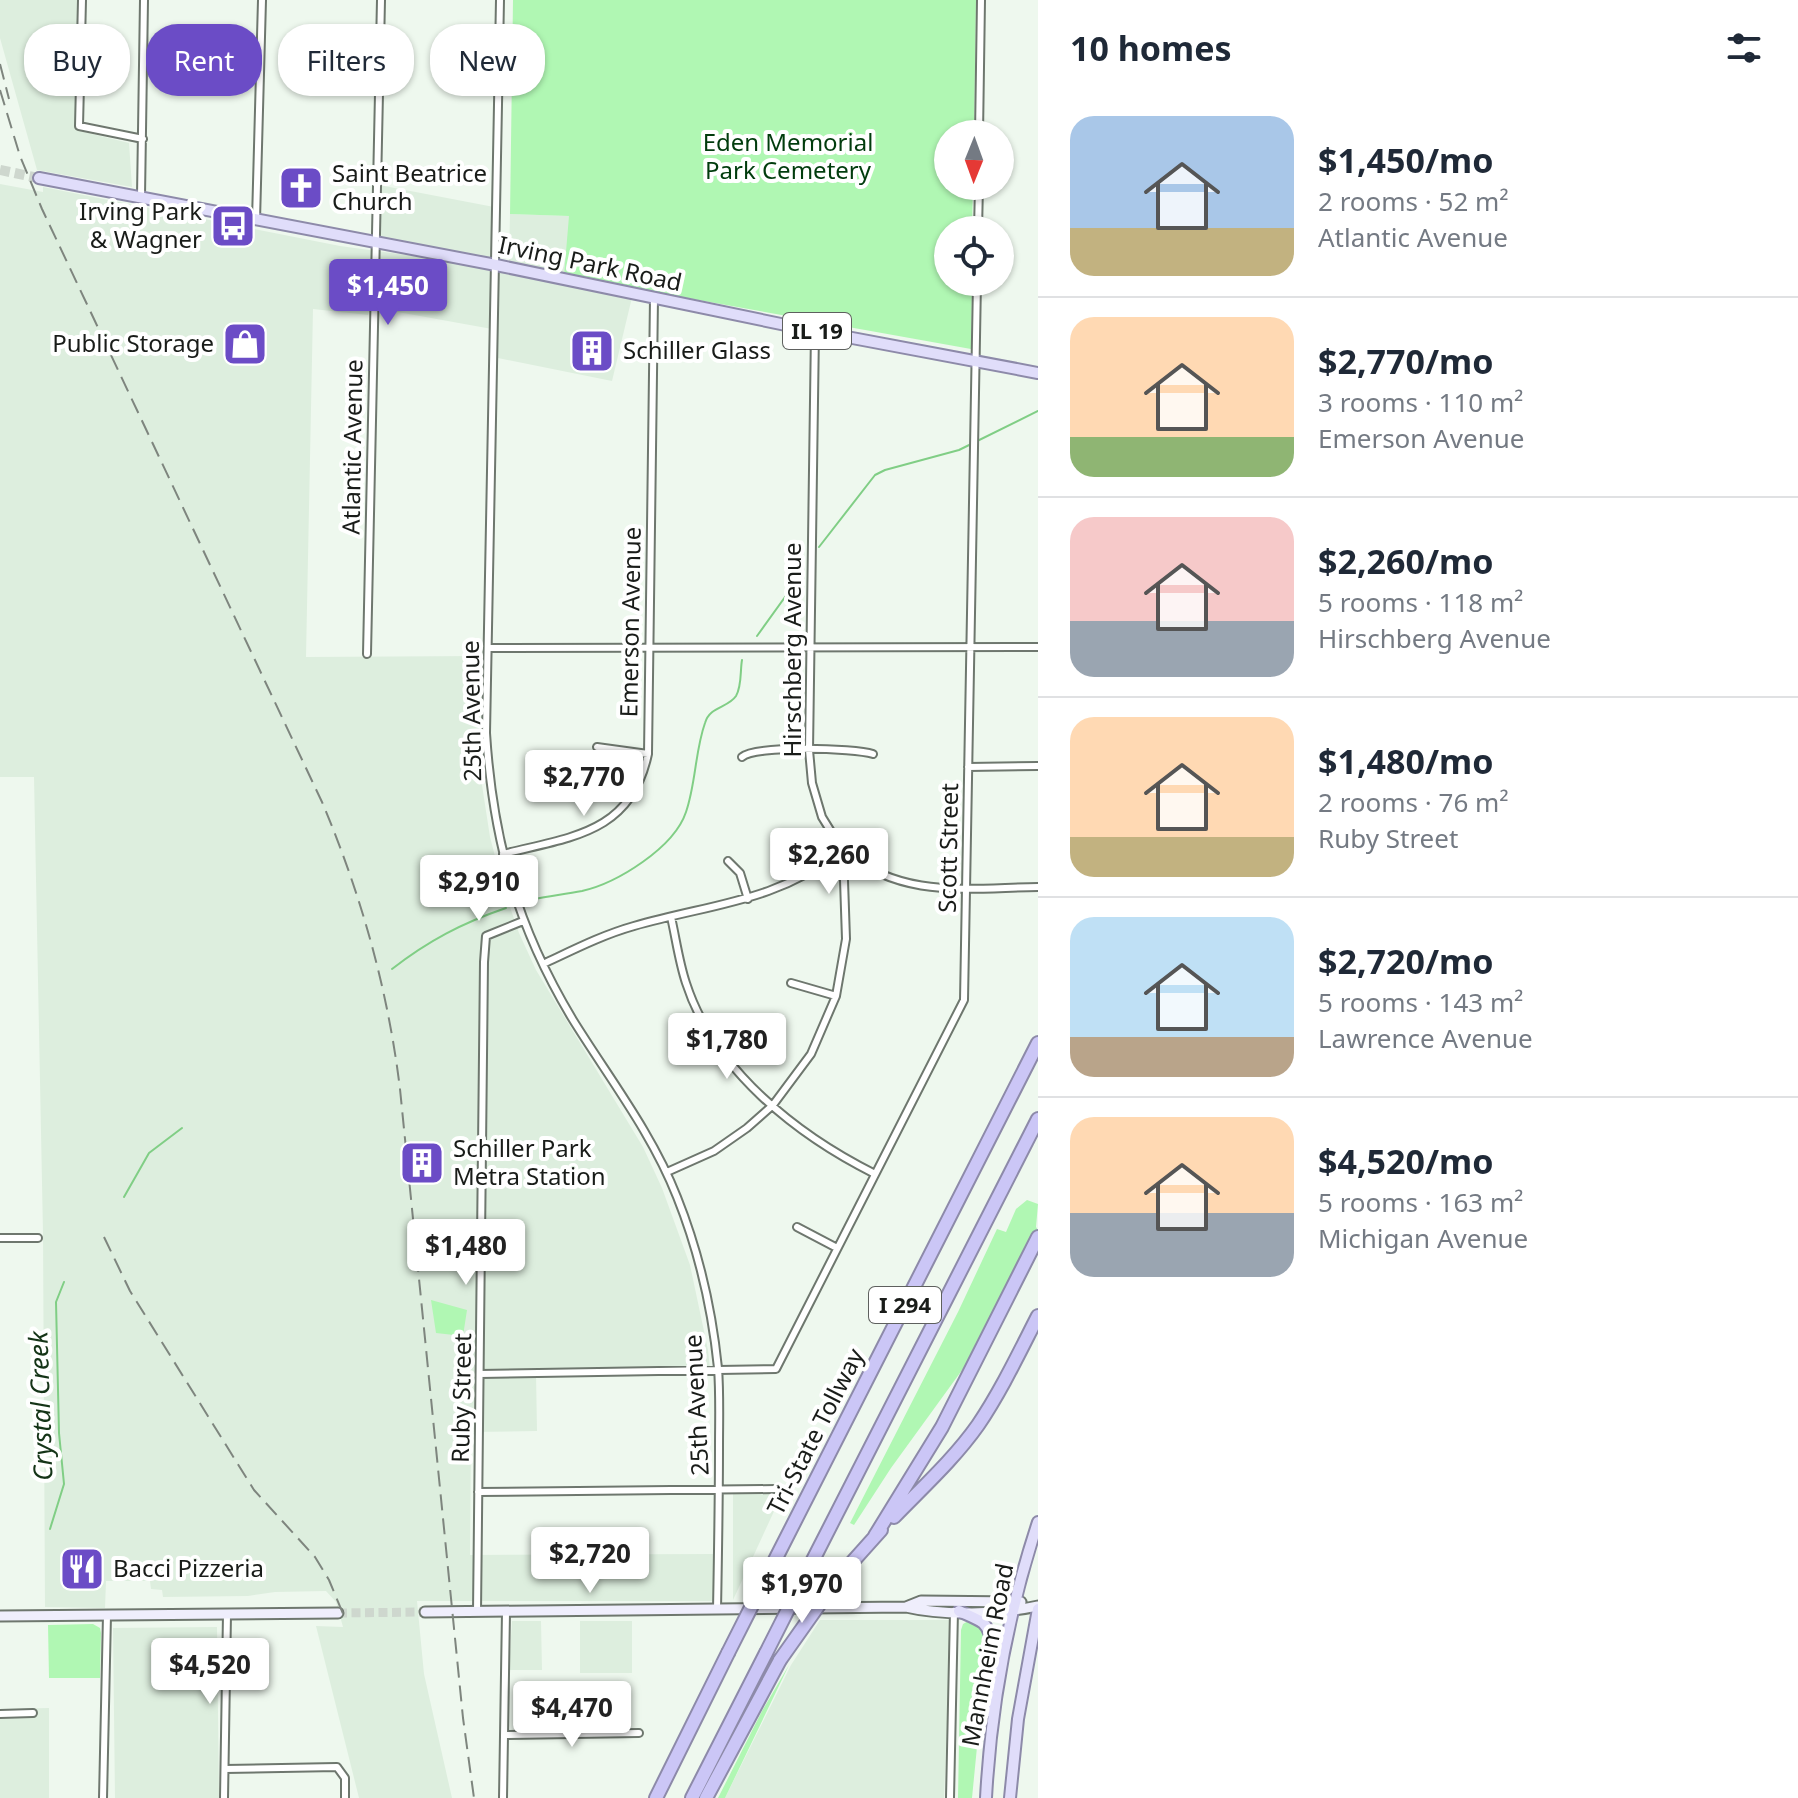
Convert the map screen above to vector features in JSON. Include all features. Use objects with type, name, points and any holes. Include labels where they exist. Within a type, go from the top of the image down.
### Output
[{"type":"highway","name":"Tri-State Tollway","points":[[656,1798],[1038,1043]]},
{"type":"highway","name":"I 294","points":[[692,1798],[1038,1119]]},
{"type":"highway","points":[[875,1536],[942,1427],[1038,1237]]},
{"type":"highway","points":[[706,1798],[780,1660],[838,1578],[952,1458],[977,1426],[1002,1386],[1038,1316]]},
{"type":"main road","name":"Irving Park Road","points":[[39,178],[1038,373]]},
{"type":"main road","name":"Mannheim Road","points":[[986,1798],[992,1727],[1014,1606],[1038,1522]]},
{"type":"main road","points":[[906,1607],[921,1601],[1038,1607]]},
{"type":"main road","points":[[425,1612],[906,1607],[923,1611],[957,1611],[1014,1606]]},
{"type":"main road","name":"Mannheim Road","points":[[1010,1798],[1018,1719],[1038,1607]]},
{"type":"main road","points":[[957,1611],[983,1623],[990,1632],[993,1652],[989,1692],[992,1727]]},
{"type":"main road","points":[[0,1616],[338,1613]]},
{"type":"street","points":[[82,0],[79,126],[143,139]]},
{"type":"street","points":[[141,196],[144,0]]},
{"type":"street","points":[[256,220],[262,0]]},
{"type":"street","name":"Atlantic Avenue","points":[[367,654],[381,0]]},
{"type":"street","name":"25th Avenue","points":[[500,0],[486,733],[489,787],[503,854],[523,921],[572,1017],[667,1172],[688,1225],[704,1280],[718,1371],[717,1610]]},
{"type":"street","points":[[979,120],[981,0]]},
{"type":"street","name":"Scott Street","points":[[718,1371],[776,1369],[963,1006],[977,296]]},
{"type":"street","name":"Emerson Avenue","points":[[503,854],[585,833],[606,823],[632,798],[645,770],[648,754],[654,298]]},
{"type":"street","name":"Hirschberg Avenue","points":[[667,1172],[714,1151],[773,1105],[811,1054],[836,996],[846,939],[843,851],[822,817],[812,783],[809,750],[815,331]]},
{"type":"street","points":[[489,648],[1038,647]]},
{"type":"street","points":[[597,747],[648,754]]},
{"type":"street","points":[[742,757],[756,750],[842,749],[873,754]]},
{"type":"street","points":[[968,767],[1038,766]]},
{"type":"street","points":[[543,964],[607,934],[748,899],[806,875],[843,851],[862,866],[897,882],[934,887],[1038,887]]},
{"type":"street","points":[[728,861],[740,873],[748,899]]},
{"type":"street","points":[[671,917],[686,983],[704,1024],[732,1066],[816,1142],[875,1174]]},
{"type":"street","name":"Ruby Street","points":[[477,1612],[486,936],[523,921]]},
{"type":"street","points":[[791,983],[836,996]]},
{"type":"street","points":[[797,1227],[837,1248]]},
{"type":"street","points":[[0,1238],[38,1238]]},
{"type":"street","points":[[480,1374],[718,1371]]},
{"type":"street","points":[[478,1492],[776,1489]]},
{"type":"street","points":[[950,1798],[957,1611]]},
{"type":"street","points":[[503,1798],[506,1612]]},
{"type":"street","points":[[224,1798],[227,1614]]},
{"type":"street","points":[[103,1798],[107,1615]]},
{"type":"street","points":[[0,1714],[33,1713]]},
{"type":"street","points":[[504,1735],[639,1733]]},
{"type":"street","points":[[225,1769],[337,1767],[345,1778],[345,1798]]},
{"type":"shaded area","points":[[0,0],[78,0],[78,24],[24,24],[24,96],[77,96],[76,130],[129,143],[132,187],[37,170],[0,38]]},
{"type":"shaded area","points":[[0,184],[43,192],[43,187],[340,246],[554,275],[509,262],[510,214],[570,216],[634,289],[612,381],[493,357],[492,329],[370,307],[368,315],[313,309],[306,657],[479,656],[480,772],[490,837],[503,887],[536,970],[643,1147],[662,1188],[690,1265],[710,1369],[536,1373],[537,1431],[471,1432],[470,1555],[714,1554],[713,1601],[417,1601],[424,1674],[452,1798],[359,1798],[316,1626],[343,1627],[336,1602],[326,1591],[163,1597],[162,1590],[151,1589],[150,1581],[106,1581],[105,1608],[45,1607],[43,1233],[34,777],[0,777]]},
{"type":"shaded area","points":[[379,185],[494,207],[493,261],[378,241]]},
{"type":"shaded area","points":[[733,1494],[782,1494],[733,1600]]},
{"type":"shaded area","points":[[820,1620],[951,1620],[944,1798],[725,1798],[791,1665]]},
{"type":"shaded area","points":[[512,1621],[541,1621],[542,1670],[509,1670]]},
{"type":"shaded area","points":[[580,1621],[632,1621],[632,1673],[580,1673]]},
{"type":"shaded area","points":[[217,1627],[219,1798],[115,1798],[113,1628]]},
{"type":"shaded area","points":[[49,1708],[49,1798],[0,1798],[0,1709]]},
{"type":"green space","name":"Eden Memorial Park Cemetery","points":[[513,0],[976,0],[974,120],[934,120],[934,200],[973,200],[972,216],[934,216],[934,296],[972,296],[971,349],[564,276],[569,216],[510,214],[512,96],[545,96],[545,24],[513,24]]},
{"type":"green space","points":[[1027,1200],[1038,1204],[1038,1230],[965,1366],[854,1525],[850,1523],[997,1229],[1006,1232],[1016,1209]]},
{"type":"green space","points":[[431,1300],[467,1310],[463,1336],[436,1333]]},
{"type":"green space","points":[[970,1620],[981,1626],[987,1645],[972,1798],[958,1798],[961,1630],[963,1624]]},
{"type":"green space","points":[[93,1624],[100,1628],[101,1633],[100,1678],[49,1678],[48,1625]]},
{"type":"green space","points":[[789,1665],[725,1798],[718,1798],[762,1711]]},
{"type":"waterway","name":"Crystal Creek","points":[[819,547],[875,475],[959,450],[1038,411]]},
{"type":"waterway","name":"Crystal Creek","points":[[757,636],[803,572]]},
{"type":"waterway","name":"Crystal Creek","points":[[534,899],[596,887],[643,862],[670,838],[686,812],[707,717],[736,696],[742,660]]},
{"type":"waterway","name":"Crystal Creek","points":[[392,969],[446,934],[506,908]]},
{"type":"waterway","name":"Crystal Creek","points":[[124,1197],[149,1153],[182,1128]]},
{"type":"waterway","name":"Crystal Creek","points":[[50,1529],[64,1484],[59,1433],[56,1302],[64,1282]]},
{"type":"tunnel","points":[[0,170],[39,178]]},
{"type":"tunnel","points":[[338,1613],[425,1612]]},
{"type":"railway","points":[[0,64],[9,99]]},
{"type":"railway","points":[[0,90],[20,156],[42,209],[322,802],[349,872],[371,943],[388,1015],[400,1089],[463,1718],[474,1798]]},
{"type":"railway","points":[[104,1237],[130,1291],[254,1490],[315,1557],[329,1580],[344,1616]]},
{"type":"place","name":"Saint Beatrice Church","points":[[301,188]]},
{"type":"place","name":"Irving Park & Wagner","points":[[233,226]]},
{"type":"place","name":"Public Storage","points":[[245,344]]},
{"type":"place","name":"Schiller Glass","points":[[592,351]]},
{"type":"place","name":"Schiller Park Metra Station","points":[[422,1163]]},
{"type":"place","name":"Bacci Pizzeria","points":[[82,1569]]}]
